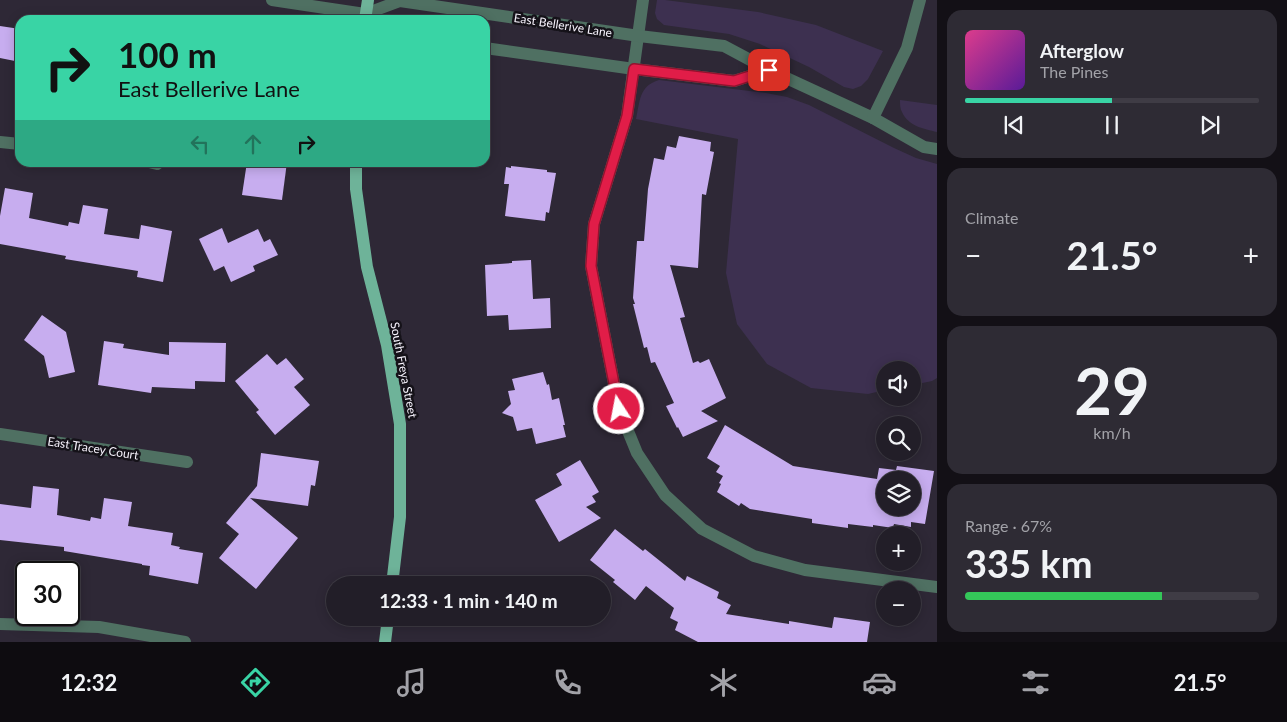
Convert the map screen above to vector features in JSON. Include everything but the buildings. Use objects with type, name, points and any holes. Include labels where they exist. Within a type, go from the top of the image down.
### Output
[{"type":"main road","points":[[368,0],[368,15]]},
{"type":"main road","name":"South Freya Street","points":[[356,167],[356,188],[367,268],[387,345],[400,424],[400,517],[393,576]]},
{"type":"main road","points":[[385,642],[387,626]]},
{"type":"street","points":[[272,0],[352,15]]},
{"type":"street","points":[[643,0],[627,116],[594,224],[591,266],[619,409],[637,454],[665,495],[702,529],[754,556],[805,570],[937,587]]},
{"type":"street","points":[[873,118],[907,48],[920,0]]},
{"type":"street","name":"East Bellerive Lane","points":[[374,15],[400,1],[638,36],[724,46],[769,70],[873,118],[924,147],[937,150]]},
{"type":"street","points":[[490,49],[734,81],[769,70]]},
{"type":"street","points":[[0,142],[15,144]]},
{"type":"street","name":"East Tracey Court","points":[[0,434],[187,462]]},
{"type":"street","points":[[0,624],[99,627],[185,642]]},
{"type":"shaded area","points":[[657,0],[758,12],[816,25],[883,51],[868,79],[861,86],[853,89],[844,87],[809,67],[760,44],[729,34],[664,25],[657,19],[655,13]]},
{"type":"shaded area","points":[[659,80],[787,97],[809,105],[916,158],[937,164],[937,378],[921,383],[921,361],[876,361],[876,392],[868,394],[811,388],[767,364],[737,324],[726,273],[738,139],[636,119],[641,95],[652,83]]},
{"type":"shaded area","points":[[900,100],[937,105],[937,132],[927,130],[908,121],[901,111]]},
{"type":"route","points":[[619,409],[591,266],[594,224],[627,116],[634,69],[734,81],[769,70]]}]
